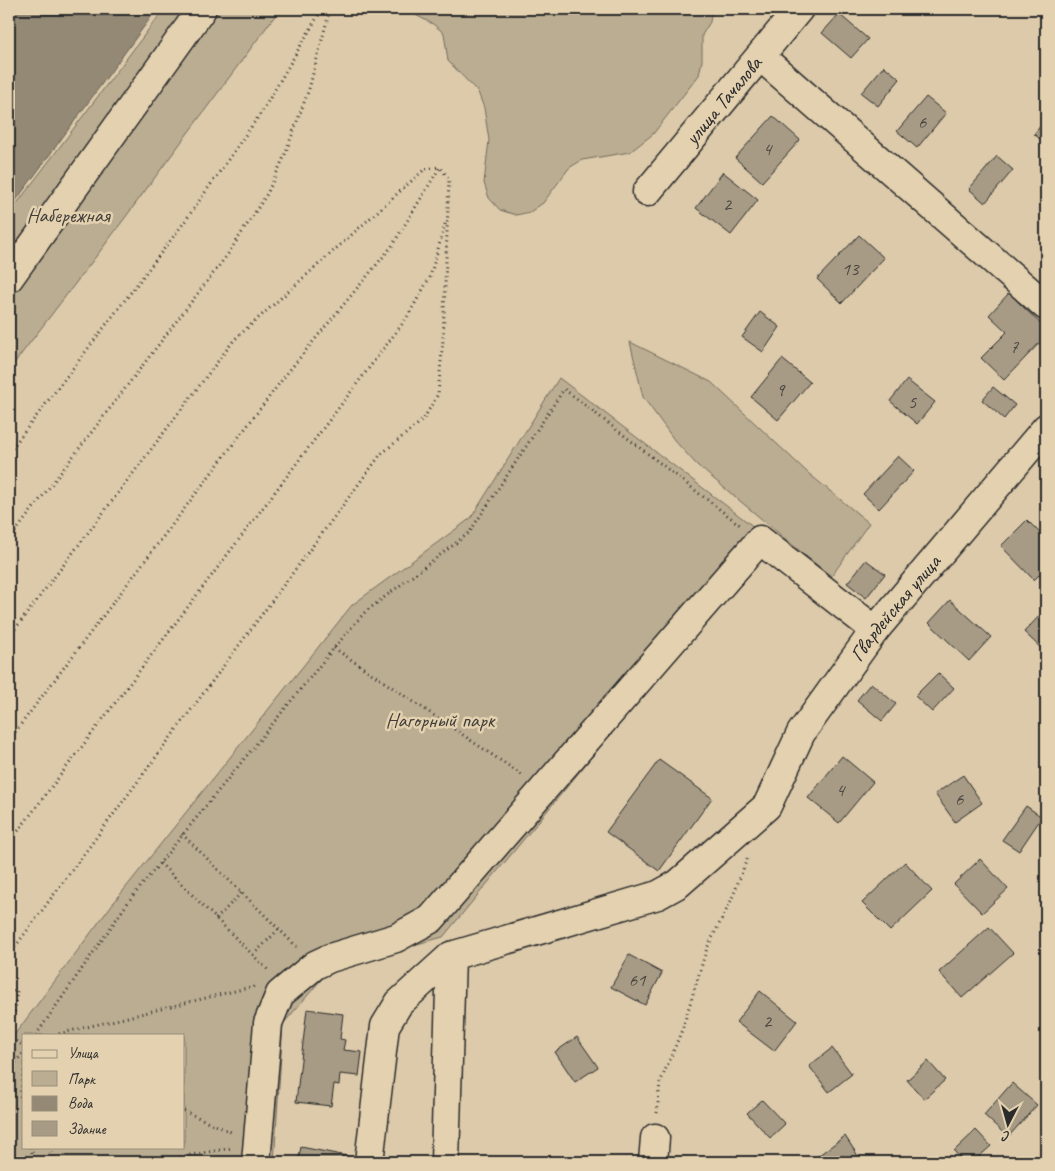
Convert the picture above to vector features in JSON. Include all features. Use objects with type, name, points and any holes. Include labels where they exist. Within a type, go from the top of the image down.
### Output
[{"type":"street","points":[[9,278],[202,9]]},
{"type":"street","name":"улица Тачалова","points":[[646,192],[761,57],[799,9]]},
{"type":"street","points":[[761,57],[1046,306]]},
{"type":"street","name":"Гвардейская улица","points":[[451,956],[658,895],[678,884],[767,806],[801,733],[875,630],[1046,428]]},
{"type":"street","points":[[257,1153],[268,1023],[283,984],[330,958],[396,938],[431,919],[545,790],[760,540],[875,630]]},
{"type":"street","points":[[369,1162],[385,1026],[398,1003],[451,956]]},
{"type":"street","points":[[445,1162],[451,956]]},
{"type":"path","points":[[9,452],[183,224],[263,110],[322,9]]},
{"type":"path","points":[[9,540],[228,254],[267,194],[284,157],[309,89],[330,9]]},
{"type":"path","points":[[9,955],[381,454],[423,420],[438,394],[443,340],[450,179],[440,167]]},
{"type":"path","points":[[9,637],[234,340],[425,169],[440,167]]},
{"type":"path","points":[[9,740],[288,372],[392,246],[440,167]]},
{"type":"path","points":[[9,843],[406,319],[430,277],[448,216]]},
{"type":"path","points":[[37,1034],[129,902],[334,648],[366,612],[469,533],[564,389],[760,540]]},
{"type":"path","points":[[334,648],[545,790]]},
{"type":"path","points":[[182,834],[316,965]]},
{"type":"path","points":[[654,1150],[660,1083],[682,1030],[707,948],[732,901],[748,858]]},
{"type":"path","points":[[160,863],[283,984]]},
{"type":"path","points":[[216,919],[242,892]]},
{"type":"path","points":[[253,955],[279,929]]},
{"type":"path","points":[[58,1034],[283,984]]},
{"type":"path","points":[[9,994],[17,990],[13,1026],[9,1037],[22,1045]]},
{"type":"path","points":[[9,1070],[22,1054]]},
{"type":"path","points":[[22,1084],[20,1096],[22,1104]]},
{"type":"path","points":[[185,1112],[257,1153]]},
{"type":"path","points":[[31,1148],[34,1162]]},
{"type":"path","points":[[44,1162],[53,1161],[50,1148]]},
{"type":"path","points":[[150,1162],[257,1153]]},
{"type":"green space","name":"Набережная","points":[[164,9],[280,9],[107,242],[9,370],[9,214]]},
{"type":"green space","points":[[404,9],[712,9],[710,22],[702,35],[702,61],[699,75],[653,134],[630,152],[582,160],[569,168],[543,203],[530,212],[516,215],[500,210],[489,198],[484,183],[489,140],[484,108],[478,92],[448,61],[444,33],[433,24]]},
{"type":"green space","points":[[630,342],[711,382],[808,473],[869,523],[831,577],[697,465],[675,441],[643,397]]},
{"type":"green space","name":"Нагорный парк","points":[[559,378],[771,540],[443,937],[332,967],[283,1024],[274,1162],[9,1162],[9,1042],[111,906],[352,605],[471,518]]},
{"type":"water","points":[[9,9],[157,9],[9,210]]},
{"type":"building","points":[[839,14],[868,39],[851,58],[822,33]]},
{"type":"building","points":[[884,66],[900,79],[878,106],[861,93]]},
{"type":"building","points":[[926,97],[946,113],[917,148],[897,131]]},
{"type":"building","points":[[773,116],[800,140],[762,182],[735,158]]},
{"type":"building","points":[[1046,119],[1046,144],[1034,134]]},
{"type":"building","points":[[997,156],[1013,170],[985,203],[969,189]]},
{"type":"building","points":[[723,172],[758,200],[731,235],[696,208]]},
{"type":"building","points":[[859,235],[884,258],[842,303],[817,279]]},
{"type":"building","points":[[1009,293],[1046,329],[1046,336],[1004,380],[981,358],[1007,332],[989,315]]},
{"type":"building","points":[[760,312],[780,327],[763,352],[742,337]]},
{"type":"building","points":[[782,359],[810,382],[778,420],[751,397]]},
{"type":"building","points":[[907,380],[935,402],[917,424],[890,401]]},
{"type":"building","points":[[993,387],[1015,405],[1004,419],[982,400]]},
{"type":"building","points":[[898,456],[914,471],[879,509],[863,494]]},
{"type":"building","points":[[1027,520],[1046,539],[1046,568],[1034,580],[1001,546]]},
{"type":"building","points":[[866,560],[885,574],[866,598],[847,583]]},
{"type":"building","points":[[950,600],[991,637],[969,661],[929,623]]},
{"type":"building","points":[[1046,611],[1046,653],[1024,632]]},
{"type":"building","points":[[938,673],[954,688],[932,712],[915,696]]},
{"type":"building","points":[[871,683],[896,704],[882,721],[857,700]]},
{"type":"building","points":[[842,756],[873,782],[839,823],[808,798]]},
{"type":"building","points":[[659,760],[712,798],[659,871],[606,832]]},
{"type":"building","points":[[963,775],[982,803],[955,822],[935,794]]},
{"type":"building","points":[[1026,806],[1042,817],[1019,851],[1002,840]]},
{"type":"building","points":[[980,859],[1008,889],[982,913],[954,884]]},
{"type":"building","points":[[905,862],[932,891],[890,931],[862,903]]},
{"type":"building","points":[[989,927],[1013,953],[962,998],[939,972]]},
{"type":"building","points":[[629,955],[662,973],[645,1005],[611,987]]},
{"type":"building","points":[[760,991],[797,1021],[774,1051],[736,1022]]},
{"type":"building","points":[[307,1009],[343,1014],[340,1039],[345,1040],[343,1050],[362,1052],[359,1076],[340,1074],[339,1085],[334,1084],[331,1106],[296,1102]]},
{"type":"building","points":[[577,1037],[598,1067],[575,1082],[555,1052]]},
{"type":"building","points":[[832,1048],[852,1074],[829,1092],[809,1066]]},
{"type":"building","points":[[928,1061],[945,1080],[924,1099],[907,1080]]},
{"type":"building","points":[[1012,1083],[1037,1105],[1008,1137],[984,1115]]},
{"type":"building","points":[[762,1100],[785,1124],[770,1138],[747,1113]]},
{"type":"building","points":[[976,1130],[991,1146],[973,1162],[964,1162],[954,1151]]},
{"type":"building","points":[[845,1136],[862,1162],[818,1162],[815,1158]]},
{"type":"building","points":[[301,1147],[357,1158],[356,1162],[298,1162]]}]
